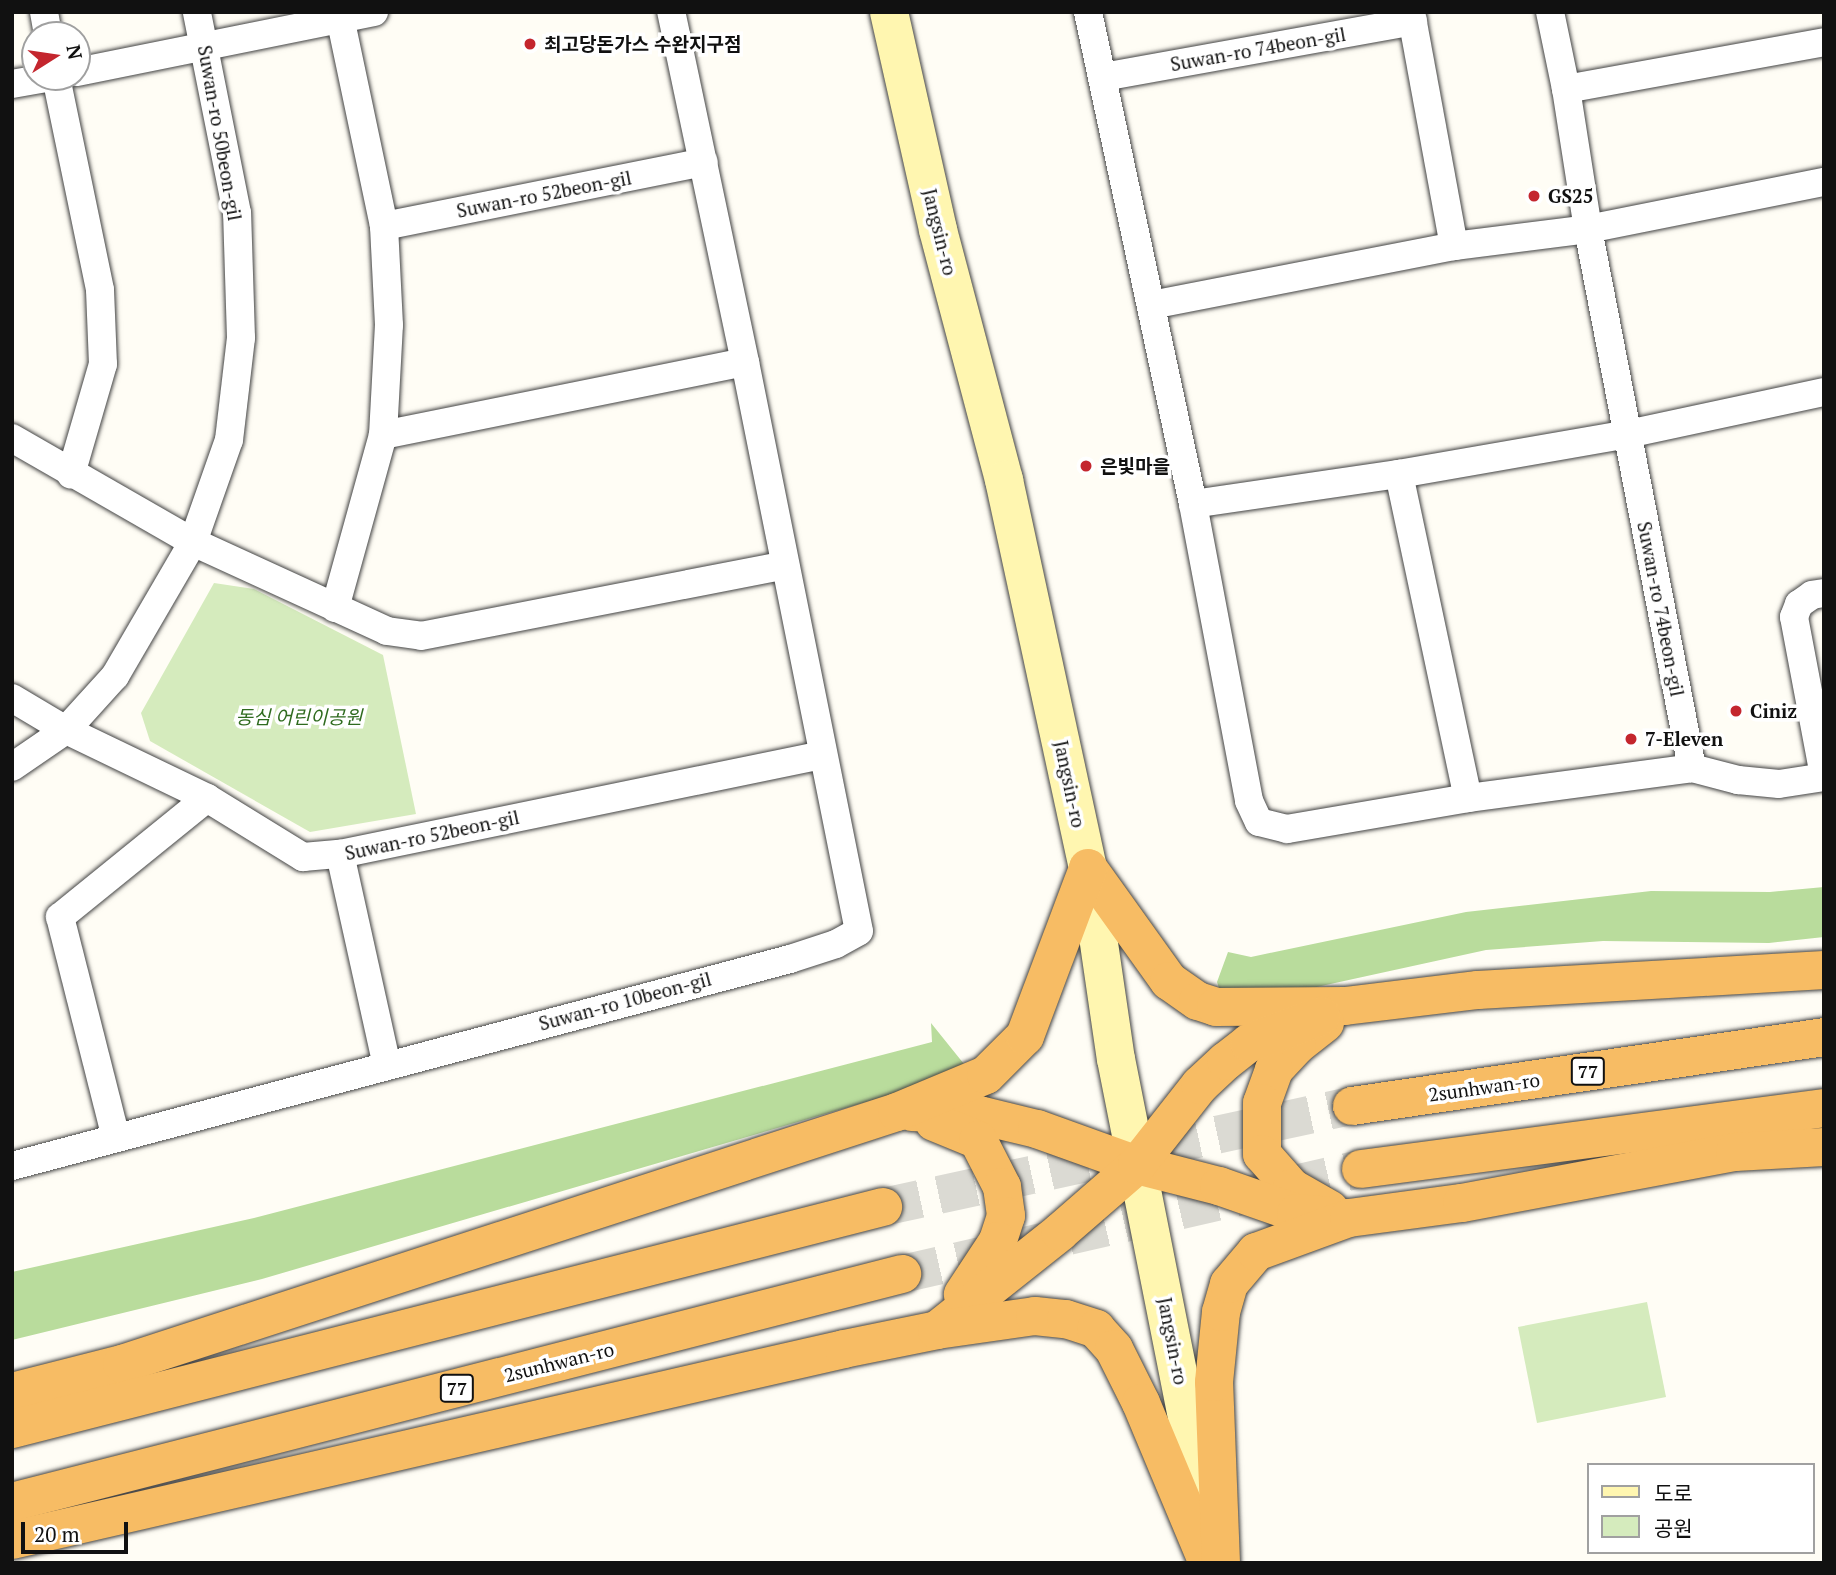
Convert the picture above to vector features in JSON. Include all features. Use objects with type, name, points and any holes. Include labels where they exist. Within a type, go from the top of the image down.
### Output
[{"type":"highway","points":[[1088,867],[1169,981],[1198,1001],[1216,1007],[1345,1006],[1478,990],[1824,970]]},
{"type":"highway","points":[[12,1392],[122,1364],[897,1112],[986,1075],[1024,1036],[1088,867]]},
{"type":"highway","points":[[937,1329],[1060,1232],[1137,1165],[1200,1085],[1242,1049],[1250,1043],[1345,1006]]},
{"type":"highway","points":[[1345,1006],[1297,1045],[1274,1070],[1262,1103],[1262,1154],[1292,1188],[1316,1204],[1349,1218]]},
{"type":"highway","name":"2sunhwan-ro","points":[[1352,1106],[1824,1037]]},
{"type":"highway","points":[[1362,1169],[1824,1108]]},
{"type":"highway","points":[[897,1112],[979,1115],[1037,1129],[1137,1165],[1219,1186],[1296,1213],[1349,1218]]},
{"type":"highway","points":[[897,1112],[948,1126],[978,1140],[1002,1187],[1006,1216],[998,1241],[937,1329]]},
{"type":"highway","points":[[1221,1563],[1214,1382],[1221,1312],[1229,1284],[1256,1252],[1349,1218],[1462,1203],[1735,1153],[1824,1147]]},
{"type":"highway","points":[[12,1429],[883,1207]]},
{"type":"highway","name":"2sunhwan-ro","points":[[12,1502],[902,1275]]},
{"type":"highway","points":[[12,1540],[937,1329],[1035,1316],[1066,1319],[1096,1329],[1114,1349],[1141,1403],[1208,1563]]},
{"type":"main road","name":"Jangsin-ro","points":[[890,12],[938,230],[1004,480],[1088,867],[1116,1059],[1216,1563]]},
{"type":"street","name":"Suwan-ro 50beon-gil","points":[[12,766],[66,730],[115,676],[193,542],[229,440],[241,338],[237,213],[197,12]]},
{"type":"street","points":[[91,69],[205,48],[340,16],[374,12]]},
{"type":"street","points":[[671,12],[745,362],[823,755]]},
{"type":"street","points":[[1088,12],[1194,504],[1249,801],[1259,822],[1287,829],[1468,798],[1692,768],[1738,780],[1779,784],[1824,777],[1794,617],[1799,604],[1812,595],[1824,593]]},
{"type":"street","name":"Suwan-ro 74beon-gil","points":[[1550,12],[1566,89],[1588,229],[1692,768]]},
{"type":"street","points":[[335,608],[383,435],[389,325],[384,226],[340,16]]},
{"type":"street","name":"Suwan-ro 74beon-gil","points":[[1103,77],[1412,17],[1454,247]]},
{"type":"street","points":[[1566,89],[1824,42]]},
{"type":"street","points":[[57,91],[100,290],[103,364],[71,474]]},
{"type":"street","name":"Suwan-ro 52beon-gil","points":[[384,226],[704,162]]},
{"type":"street","points":[[1151,306],[1454,247],[1588,229],[1824,182]]},
{"type":"street","points":[[383,435],[745,362]]},
{"type":"street","points":[[1194,504],[1399,474],[1628,434],[1824,392]]},
{"type":"street","points":[[12,438],[193,542],[387,631],[421,636],[785,565]]},
{"type":"street","points":[[1399,474],[1468,798]]},
{"type":"street","points":[[12,698],[66,730]]},
{"type":"street","name":"Suwan-ro 52beon-gil","points":[[66,730],[207,798],[303,857],[340,854],[823,755]]},
{"type":"street","name":"Suwan-ro 10beon-gil","points":[[12,1166],[790,959],[836,944],[859,931],[823,755]]},
{"type":"street","points":[[116,1138],[60,917],[207,798]]},
{"type":"street","points":[[340,854],[387,1066]]},
{"type":"green space","name":"동심 어린이공원","points":[[214,583],[254,589],[383,655],[416,814],[310,832],[150,741],[141,713]]},
{"type":"green space","points":[[1824,887],[1824,937],[1769,943],[1603,941],[1486,950],[1280,995],[1221,994],[1217,982],[1228,952],[1251,957],[1466,912],[1651,891],[1770,892]]},
{"type":"green space","points":[[931,1023],[968,1069],[948,1078],[262,1279],[12,1340],[12,1272],[254,1218],[932,1042]]},
{"type":"green space","points":[[1647,1302],[1666,1397],[1537,1423],[1518,1327]]},
{"type":"tunnel","points":[[883,1207],[1352,1106]]},
{"type":"tunnel","points":[[902,1274],[1361,1169]]},
{"type":"place","name":"최고당돈가스 수완지구점","points":[[530,44]]},
{"type":"place","name":"GS25","points":[[1534,196]]},
{"type":"place","name":"은빛마을","points":[[1086,466]]},
{"type":"place","name":"Ciniz","points":[[1736,711]]},
{"type":"place","name":"7-Eleven","points":[[1631,739]]}]
